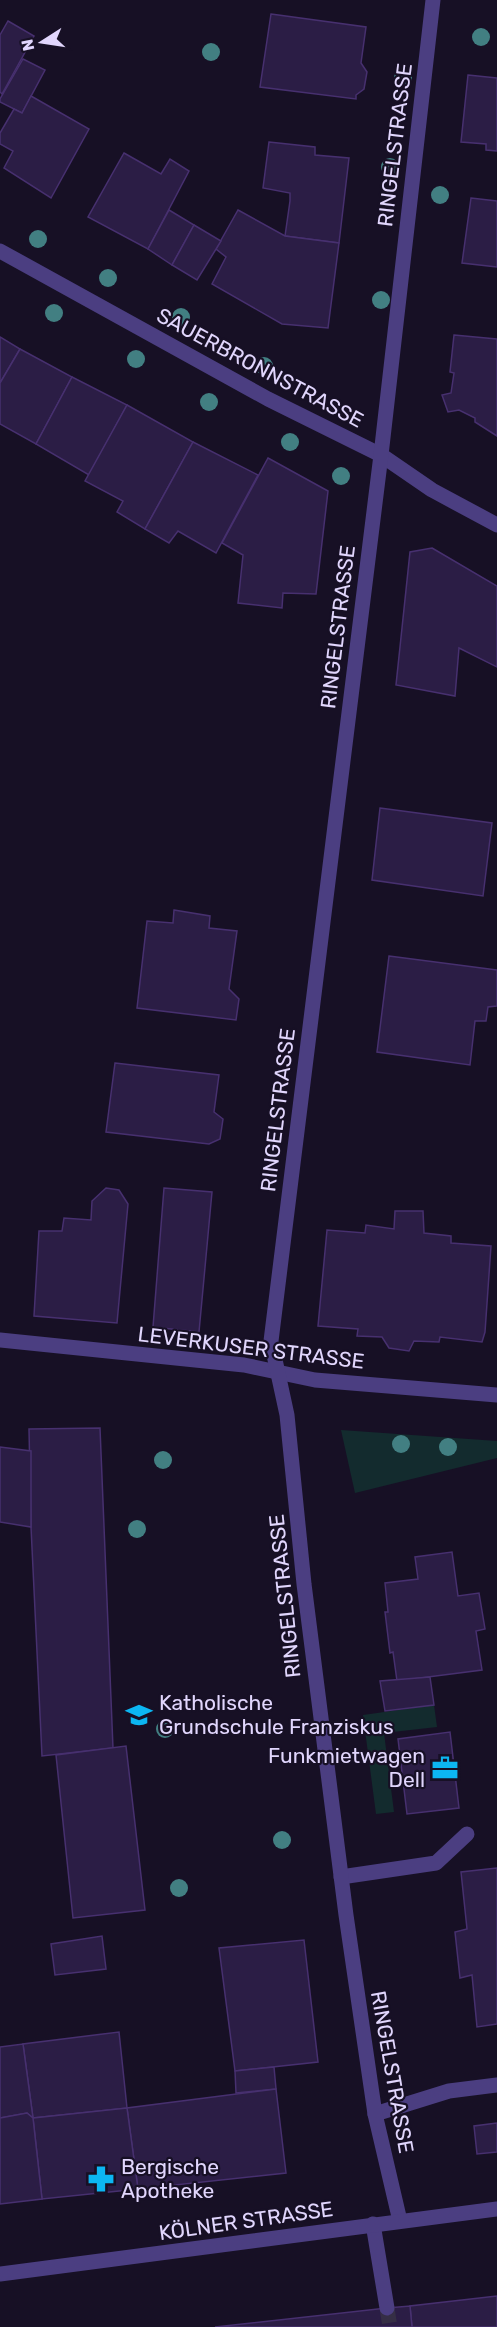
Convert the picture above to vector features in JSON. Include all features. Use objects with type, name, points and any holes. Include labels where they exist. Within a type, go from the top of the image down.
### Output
[{"type":"street","name":"RINGELSTRASSE","points":[[400,2221],[375,2114],[341,1878],[306,1604],[287,1415],[271,1341],[381,455],[433,0]]},
{"type":"street","name":"SAUERBRONNSTRASSE","points":[[0,251],[268,399],[381,455],[432,490],[497,525]]},
{"type":"street","name":"LEVERKUSER STRASSE","points":[[0,1340],[244,1365],[315,1380],[497,1395]]},
{"type":"street","points":[[341,1878],[436,1863],[467,1834]]},
{"type":"street","points":[[375,2114],[449,2091],[497,2085]]},
{"type":"street","name":"KÖLNER STRASSE","points":[[0,2274],[497,2209]]},
{"type":"street","points":[[374,2224],[387,2308]]},
{"type":"green space","points":[[341,1430],[497,1441],[497,1458],[355,1493]]},
{"type":"green space","points":[[434,1705],[437,1727],[384,1733],[394,1812],[376,1814],[363,1715]]},
{"type":"building","points":[[271,14],[366,27],[361,63],[367,72],[364,89],[356,95],[356,99],[260,87]]},
{"type":"building","points":[[8,21],[34,36],[2,94],[0,92],[0,35]]},
{"type":"building","points":[[23,59],[45,70],[22,113],[0,102],[0,99]]},
{"type":"building","points":[[468,75],[497,78],[497,151],[486,150],[486,144],[461,142]]},
{"type":"building","points":[[31,96],[89,129],[51,198],[4,168],[13,151],[0,144],[0,133],[14,109],[22,113]]},
{"type":"building","points":[[269,142],[315,147],[315,155],[349,158],[339,243],[285,236],[290,193],[263,188]]},
{"type":"building","points":[[124,153],[161,174],[170,159],[189,171],[148,249],[88,217]]},
{"type":"building","points":[[471,198],[497,201],[497,267],[462,263]]},
{"type":"building","points":[[169,210],[194,225],[172,265],[148,249]]},
{"type":"building","points":[[238,210],[285,236],[339,243],[328,328],[282,324],[212,284],[226,257],[216,249]]},
{"type":"building","points":[[194,225],[221,241],[197,280],[172,265]]},
{"type":"building","points":[[454,335],[497,339],[497,436],[475,422],[475,418],[459,410],[448,412],[442,395],[451,393],[454,373],[450,372]]},
{"type":"building","points":[[0,337],[20,349],[0,383]]},
{"type":"building","points":[[20,349],[72,377],[36,444],[0,424],[0,383]]},
{"type":"building","points":[[72,377],[127,405],[89,475],[36,444]]},
{"type":"building","points":[[127,405],[193,442],[145,529],[117,512],[123,501],[85,481]]},
{"type":"building","points":[[193,442],[258,475],[216,553],[178,531],[169,543],[145,529]]},
{"type":"building","points":[[268,458],[328,491],[316,594],[283,593],[282,608],[238,603],[243,555],[222,543]]},
{"type":"building","points":[[432,548],[497,586],[497,667],[459,648],[455,696],[396,685],[410,552]]},
{"type":"building","points":[[380,808],[492,823],[483,896],[372,880]]},
{"type":"building","points":[[174,910],[210,916],[209,928],[237,931],[229,989],[239,999],[236,1020],[137,1008],[147,921],[173,923]]},
{"type":"building","points":[[389,956],[497,970],[497,1006],[488,1007],[486,1021],[475,1021],[470,1065],[377,1052]]},
{"type":"building","points":[[115,1063],[219,1075],[214,1112],[223,1119],[220,1139],[209,1144],[106,1132]]},
{"type":"building","points":[[106,1188],[119,1190],[128,1204],[117,1323],[34,1316],[39,1231],[62,1231],[64,1218],[91,1220],[92,1201]]},
{"type":"building","points":[[164,1188],[212,1192],[199,1332],[153,1327]]},
{"type":"building","points":[[395,1211],[423,1211],[424,1233],[451,1236],[451,1243],[491,1246],[485,1332],[482,1342],[440,1337],[439,1342],[414,1341],[409,1351],[389,1348],[382,1337],[357,1336],[358,1329],[318,1326],[327,1230],[365,1233],[366,1225],[394,1229]]},
{"type":"building","points":[[100,1428],[113,1748],[42,1756],[31,1527],[29,1429]]},
{"type":"building","points":[[0,1447],[31,1451],[31,1527],[0,1522]]},
{"type":"building","points":[[452,1552],[458,1596],[479,1593],[485,1629],[476,1631],[482,1670],[397,1681],[393,1652],[390,1653],[385,1612],[388,1612],[385,1583],[418,1579],[415,1557]]},
{"type":"building","points":[[430,1677],[434,1705],[385,1711],[380,1681]]},
{"type":"building","points":[[450,1732],[459,1808],[407,1814],[398,1739]]},
{"type":"building","points":[[126,1746],[145,1910],[73,1918],[56,1755]]},
{"type":"building","points":[[497,1868],[497,2024],[477,2027],[472,1975],[460,1978],[455,1932],[467,1929],[461,1872]]},
{"type":"building","points":[[102,1936],[106,1969],[55,1975],[51,1944]]},
{"type":"building","points":[[304,1940],[318,2062],[235,2071],[219,1948]]},
{"type":"building","points":[[119,2032],[127,2108],[33,2118],[23,2044]]},
{"type":"building","points":[[23,2044],[33,2118],[27,2113],[0,2118],[0,2047]]},
{"type":"building","points":[[274,2067],[276,2089],[236,2093],[235,2071]]},
{"type":"building","points":[[276,2089],[286,2173],[138,2189],[127,2108]]},
{"type":"building","points":[[127,2108],[138,2189],[42,2199],[33,2118]]},
{"type":"building","points":[[27,2113],[33,2118],[42,2199],[0,2204],[0,2118]]},
{"type":"building","points":[[497,2123],[497,2152],[477,2154],[474,2126]]},
{"type":"building","points":[[497,2296],[497,2327],[412,2327],[410,2306]]},
{"type":"building","points":[[410,2306],[412,2327],[215,2327],[387,2308]]},
{"type":"tunnel","points":[[387,2308],[390,2327]]},
{"type":"place","name":"Katholische Grundschule Franziskus","points":[[139,1715]]},
{"type":"place","name":"Funkmietwagen Dell","points":[[445,1768]]},
{"type":"place","name":"Bergische Apotheke","points":[[101,2179]]}]
